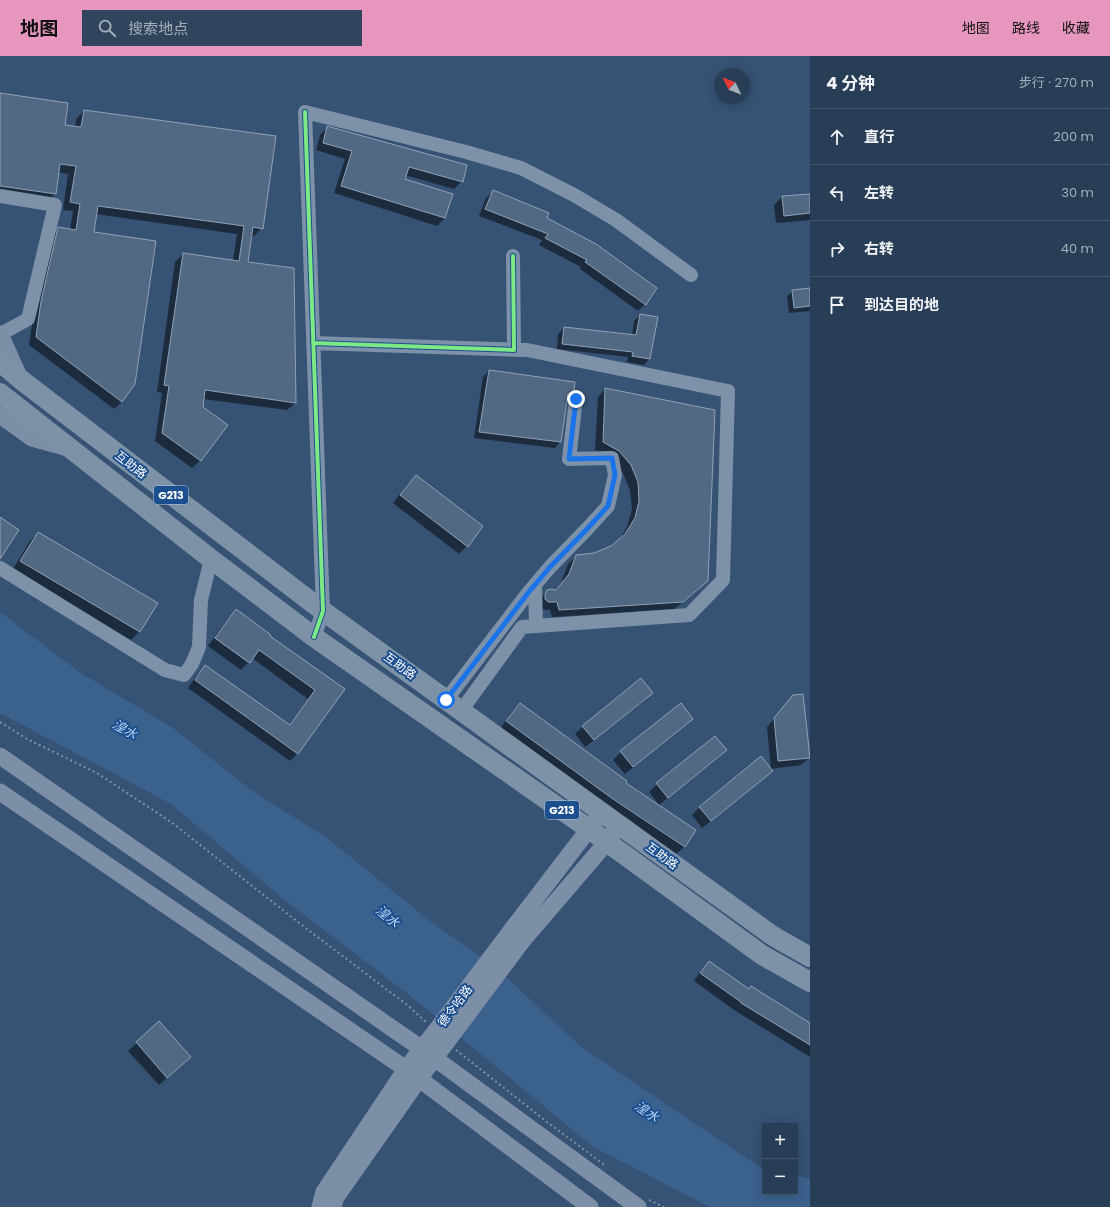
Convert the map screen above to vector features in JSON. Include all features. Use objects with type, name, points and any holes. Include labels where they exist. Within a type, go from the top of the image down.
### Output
[{"type":"highway","name":"互助路","points":[[0,362],[20,379],[323,611],[773,936],[810,957]]},
{"type":"highway","name":"互助路","points":[[0,393],[68,448],[314,637],[589,829],[762,955],[810,982]]},
{"type":"main road","points":[[0,334],[20,379]]},
{"type":"main road","points":[[0,415],[32,438],[68,448]]},
{"type":"main road","points":[[0,756],[643,1203]]},
{"type":"main road","points":[[0,792],[412,1074],[590,1207]]},
{"type":"main road","name":"德令哈路","points":[[320,1207],[324,1192],[516,936],[602,812]]},
{"type":"main road","name":"德令哈路","points":[[516,936],[607,842],[619,825]]},
{"type":"main road","name":"德令哈路","points":[[333,1207],[336,1198],[412,1074]]},
{"type":"street","points":[[314,637],[323,611],[305,112],[466,152],[520,168],[574,195],[616,220],[691,275]]},
{"type":"street","points":[[0,196],[55,205],[28,319],[0,334]]},
{"type":"street","points":[[513,256],[514,350]]},
{"type":"street","points":[[313,343],[527,350],[728,391],[724,580],[689,615],[522,627],[454,705]]},
{"type":"street","points":[[454,705],[531,589],[608,506],[615,475],[612,458],[569,459],[576,399]]},
{"type":"street","points":[[0,568],[165,670],[184,675],[192,664],[199,647],[201,600],[211,559]]},
{"type":"street","points":[[531,589],[536,626]]},
{"type":"path","points":[[0,722],[27,740],[97,773],[171,822],[303,926],[406,1004],[547,1122],[611,1170]]},
{"type":"path","points":[[643,1203],[664,1207]]},
{"type":"water","name":"湟水","points":[[0,612],[81,673],[173,728],[251,790],[327,838],[430,921],[499,970],[580,1046],[758,1166],[762,1167],[762,1195],[798,1195],[798,1176],[810,1179],[810,1207],[710,1207],[593,1147],[418,1002],[282,898],[171,804],[0,713]]},
{"type":"building","points":[[0,93],[68,103],[65,125],[81,127],[84,110],[276,136],[263,229],[253,227],[248,262],[294,268],[296,403],[205,390],[203,407],[228,425],[201,461],[162,433],[169,386],[164,385],[183,253],[239,261],[244,226],[98,206],[94,232],[156,241],[135,384],[122,402],[36,337],[41,301],[58,227],[76,230],[80,204],[70,202],[76,166],[60,164],[56,194],[0,186]]},
{"type":"building","points":[[327,126],[467,165],[463,182],[409,167],[405,179],[453,194],[445,218],[341,186],[352,151],[323,143]]},
{"type":"building","points":[[493,190],[549,213],[547,218],[596,244],[657,288],[646,305],[585,262],[587,260],[545,238],[548,234],[485,209]]},
{"type":"building","points":[[810,194],[810,213],[784,216],[782,196]]},
{"type":"building","points":[[810,288],[810,306],[794,308],[792,290]]},
{"type":"building","points":[[640,314],[658,317],[650,359],[632,356],[633,352],[562,344],[564,327],[636,335]]},
{"type":"building","points":[[489,370],[575,382],[574,391],[568,394],[561,442],[479,432]]},
{"type":"building","points":[[605,388],[715,410],[708,581],[683,602],[559,610],[557,602],[548,602],[545,599],[547,590],[556,590],[569,574],[576,555],[594,553],[611,546],[625,534],[635,518],[639,501],[638,482],[631,465],[619,451],[603,442]]},
{"type":"building","points":[[416,475],[483,526],[468,547],[400,495]]},
{"type":"building","points":[[0,517],[19,530],[0,559]]},
{"type":"building","points":[[38,532],[158,603],[140,632],[20,561]]},
{"type":"building","points":[[236,609],[271,635],[270,636],[345,689],[298,754],[195,680],[205,665],[290,725],[315,690],[259,650],[250,663],[215,638]]},
{"type":"building","points":[[641,678],[653,693],[594,740],[582,726]]},
{"type":"building","points":[[803,694],[810,758],[778,761],[774,718],[793,695]]},
{"type":"building","points":[[520,703],[627,781],[626,783],[696,830],[685,847],[613,799],[506,721]]},
{"type":"building","points":[[681,703],[693,719],[633,767],[620,751]]},
{"type":"building","points":[[715,736],[727,750],[668,798],[656,783]]},
{"type":"building","points":[[761,756],[773,771],[711,821],[699,807]]},
{"type":"building","points":[[709,961],[749,989],[751,986],[810,1023],[810,1045],[741,1003],[700,973]]},
{"type":"building","points":[[159,1021],[191,1057],[167,1078],[136,1042]]},
{"type":"cycle path","points":[[305,112],[323,611],[314,637]]},
{"type":"cycle path","points":[[313,343],[514,350],[513,256]]},
{"type":"route","points":[[446,700],[528,593],[550,567],[608,506],[615,475],[612,458],[569,459],[576,399]]}]
